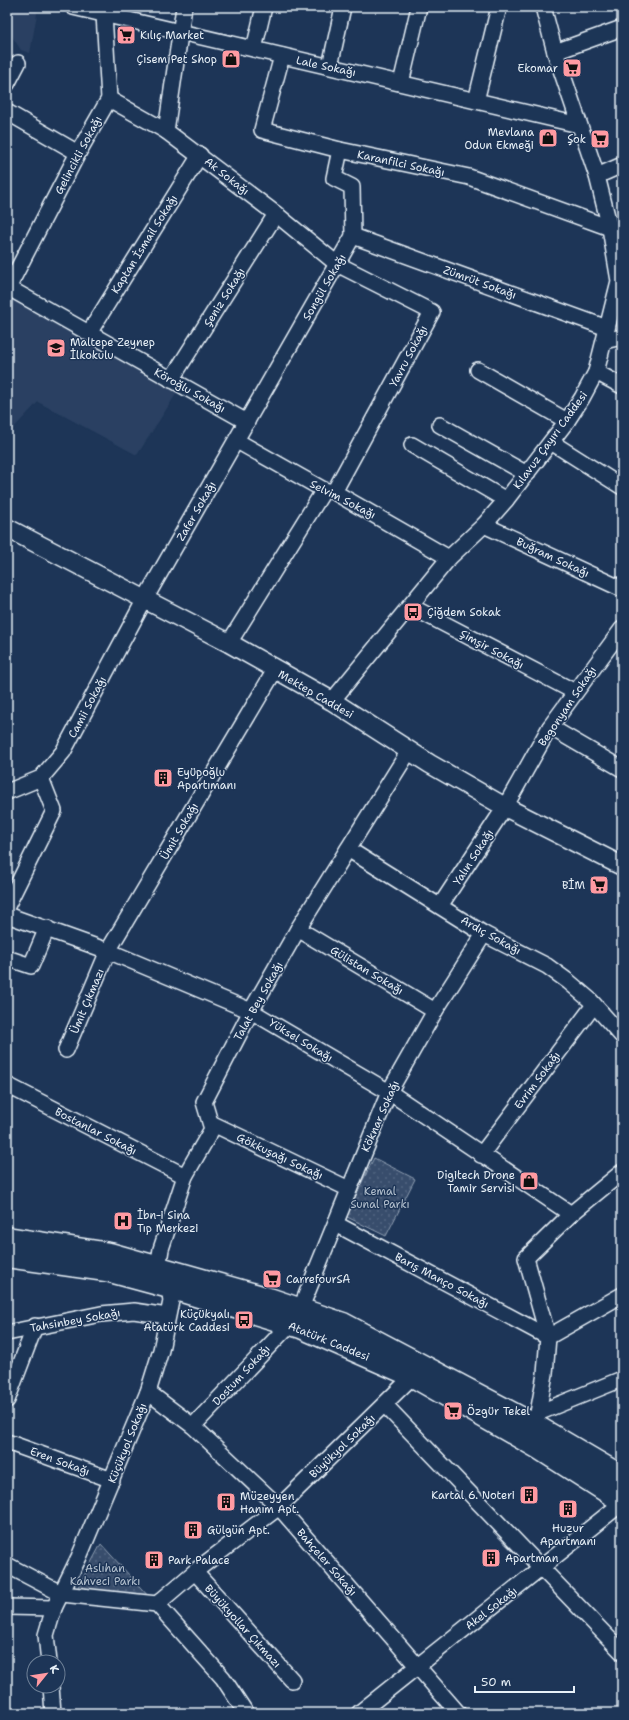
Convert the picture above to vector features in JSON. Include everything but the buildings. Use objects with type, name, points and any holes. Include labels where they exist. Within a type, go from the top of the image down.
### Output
[{"type":"main road","name":"Atatürk Caddesi","points":[[7,1238],[110,1254],[158,1268],[295,1317],[301,1327],[413,1376],[539,1448],[622,1502]]},
{"type":"main road","name":"Atatürk Caddesi","points":[[7,1256],[106,1270],[295,1317],[343,1324],[535,1419],[622,1477]]},
{"type":"street","name":"Lale Sokağı","points":[[73,7],[579,125]]},
{"type":"street","points":[[166,131],[182,32],[184,7]]},
{"type":"street","points":[[254,49],[264,7]]},
{"type":"street","points":[[330,66],[343,7]]},
{"type":"street","points":[[401,83],[419,7]]},
{"type":"street","points":[[476,101],[499,7]]},
{"type":"street","name":"Kılavuz Çayırı Caddesi","points":[[332,701],[449,558],[484,525],[527,474],[567,421],[596,372],[620,280],[610,228],[597,176],[555,52],[543,7]]},
{"type":"street","points":[[104,14],[109,98]]},
{"type":"street","points":[[555,52],[622,28]]},
{"type":"street","name":"Karanfilci Sokağı","points":[[282,56],[262,130],[340,150],[469,177],[610,228]]},
{"type":"street","points":[[7,84],[18,63]]},
{"type":"street","name":"Ak Sokağı","points":[[109,98],[166,131],[200,155],[337,264]]},
{"type":"street","name":"Gelincikli Sokağı","points":[[8,287],[78,153],[109,98]]},
{"type":"street","points":[[7,112],[78,153]]},
{"type":"street","points":[[340,150],[334,178],[352,187],[353,236]]},
{"type":"street","name":"Kaptan İsmail Sokağı","points":[[89,333],[200,155]]},
{"type":"street","points":[[597,176],[622,165]]},
{"type":"street","name":"Şeniz Sokağı","points":[[171,380],[276,214]]},
{"type":"street","name":"Songül Sokağı","points":[[247,422],[353,236]]},
{"type":"street","name":"Zümrüt Sokağı","points":[[353,236],[606,334]]},
{"type":"street","name":"Yavru Sokağı","points":[[229,644],[329,491],[432,312],[337,264]]},
{"type":"street","name":"Köroğlu Sokağı","points":[[8,287],[247,422]]},
{"type":"street","points":[[606,334],[622,337]]},
{"type":"street","points":[[478,370],[567,421]]},
{"type":"street","points":[[596,372],[622,386]]},
{"type":"street","name":"Zafer Sokağı","points":[[145,599],[247,422]]},
{"type":"street","points":[[440,425],[527,474]]},
{"type":"street","name":"Selvim Sokağı","points":[[237,441],[449,558]]},
{"type":"street","points":[[551,442],[622,487]]},
{"type":"street","points":[[412,445],[506,500]]},
{"type":"street","name":"Buğram Sokağı","points":[[484,525],[622,589]]},
{"type":"street","name":"Mektep Caddesi","points":[[7,528],[229,644],[332,701],[409,751],[505,807],[622,866]]},
{"type":"street","name":"Camii Sokağı","points":[[7,792],[41,778],[63,752],[145,599]]},
{"type":"street","name":"Şimşir Sokağı","points":[[410,606],[575,692]]},
{"type":"street","name":"Begonyam Sokağı","points":[[505,807],[550,727],[622,629]]},
{"type":"street","name":"Ümit Sokağı","points":[[108,951],[275,670]]},
{"type":"street","points":[[550,727],[622,769]]},
{"type":"street","name":"Talat Bey Sokağı","points":[[211,1123],[204,1102],[251,1011],[298,929],[409,751]]},
{"type":"street","points":[[7,906],[54,811],[41,778]]},
{"type":"street","name":"Yalın Sokağı","points":[[440,906],[505,807]]},
{"type":"street","name":"Ardıç Sokağı","points":[[348,849],[484,934],[547,966],[569,982],[594,1004],[622,1036]]},
{"type":"street","name":"Yüksel Sokağı","points":[[7,915],[108,951],[251,1011],[389,1092],[571,1214]]},
{"type":"street","points":[[7,958],[31,966],[46,928]]},
{"type":"street","name":"Gülistan Sokağı","points":[[298,929],[435,1011]]},
{"type":"street","name":"Köknar Sokağı","points":[[295,1317],[336,1224],[389,1092],[435,1011],[484,934]]},
{"type":"street","name":"Ümit Çıkmazı","points":[[66,1050],[108,951]]},
{"type":"street","name":"Evrim Sokağı","points":[[481,1155],[594,1004]]},
{"type":"street","name":"Bostanlar Sokağı","points":[[7,1085],[185,1176]]},
{"type":"street","points":[[158,1268],[161,1249],[185,1176],[212,1129],[211,1123]]},
{"type":"street","name":"Gökkuşağı Sokağı","points":[[211,1123],[349,1189]]},
{"type":"street","points":[[535,1419],[545,1374],[548,1337],[526,1258],[571,1214],[622,1172]]},
{"type":"street","name":"Barış Manço Sokağı","points":[[336,1224],[548,1337]]},
{"type":"street","name":"Küçükyol Sokağı","points":[[48,1654],[46,1635],[54,1608],[62,1594],[112,1480],[148,1392],[161,1350],[171,1300],[170,1287]]},
{"type":"street","points":[[548,1337],[622,1295]]},
{"type":"street","name":"Tahsinbey Sokağı","points":[[7,1333],[35,1326],[101,1314],[134,1311],[167,1316]]},
{"type":"street","name":"Dostum Sokağı","points":[[193,1426],[295,1317]]},
{"type":"street","points":[[7,1400],[35,1326]]},
{"type":"street","name":"Büyükyol Sokağı","points":[[157,1604],[195,1572],[279,1507],[413,1376]]},
{"type":"street","points":[[535,1419],[622,1379]]},
{"type":"street","name":"Bahçeler Sokağı","points":[[148,1392],[193,1426],[279,1507],[458,1713]]},
{"type":"street","points":[[385,1405],[622,1652]]},
{"type":"street","name":"Eren Sokağı","points":[[7,1442],[112,1480]]},
{"type":"street","name":"Akel Sokağı","points":[[359,1713],[542,1568],[622,1502]]},
{"type":"street","points":[[7,1565],[62,1594],[157,1604],[223,1678],[246,1713]]},
{"type":"street","name":"Büyükyollar Çıkmazı","points":[[195,1572],[292,1680]]},
{"type":"street","points":[[7,1607],[54,1608]]},
{"type":"street","points":[[52,1694],[53,1713]]},
{"type":"shaded area","points":[[7,7],[38,8],[30,53],[21,50],[7,29]]},
{"type":"shaded area","name":"Maltepe Zeynep İlkokulu","points":[[13,294],[178,391],[137,455],[38,402],[7,435],[7,305]]},
{"type":"green space","name":"Kemal Sunal Parkı","points":[[374,1158],[415,1179],[386,1236],[345,1216]]},
{"type":"green space","points":[[499,1526],[531,1559],[526,1564],[493,1532]]},
{"type":"green space","name":"Aslıhan Kahveci Parkı","points":[[101,1544],[150,1598],[78,1587]]},
{"type":"place","name":"Kılıç Market","points":[[126,35]]},
{"type":"place","name":"Çisem Pet Shop","points":[[231,59]]},
{"type":"place","name":"Ekomar","points":[[572,68]]},
{"type":"place","name":"Mevlana Odun Ekmeği","points":[[548,138]]},
{"type":"place","name":"Şok","points":[[600,139]]},
{"type":"place","name":"Maltepe Zeynep İlkokulu","points":[[56,348]]},
{"type":"place","name":"Çiğdem Sokak","points":[[413,612]]},
{"type":"place","name":"Eyüpoğlu Apartımanı","points":[[163,778]]},
{"type":"place","name":"BİM","points":[[599,885]]},
{"type":"place","name":"Digitech Drone Tamir Servisi","points":[[529,1181]]},
{"type":"place","name":"İbn-i Sina Tıp Merkezi","points":[[123,1221]]},
{"type":"place","name":"CarrefourSA","points":[[272,1279]]},
{"type":"place","name":"Küçükyalı Atatürk Caddesi","points":[[244,1320]]},
{"type":"place","name":"Özgür Tekel","points":[[453,1411]]},
{"type":"place","name":"Kartal 6. Noteri","points":[[529,1495]]},
{"type":"place","name":"Müzeyyen Hanım Apt.","points":[[226,1502]]},
{"type":"place","name":"Huzur Apartmanı","points":[[568,1509]]},
{"type":"place","name":"Gülgün Apt.","points":[[193,1530]]},
{"type":"place","name":"Apartman","points":[[491,1558]]},
{"type":"place","name":"Park Palace","points":[[154,1560]]}]
